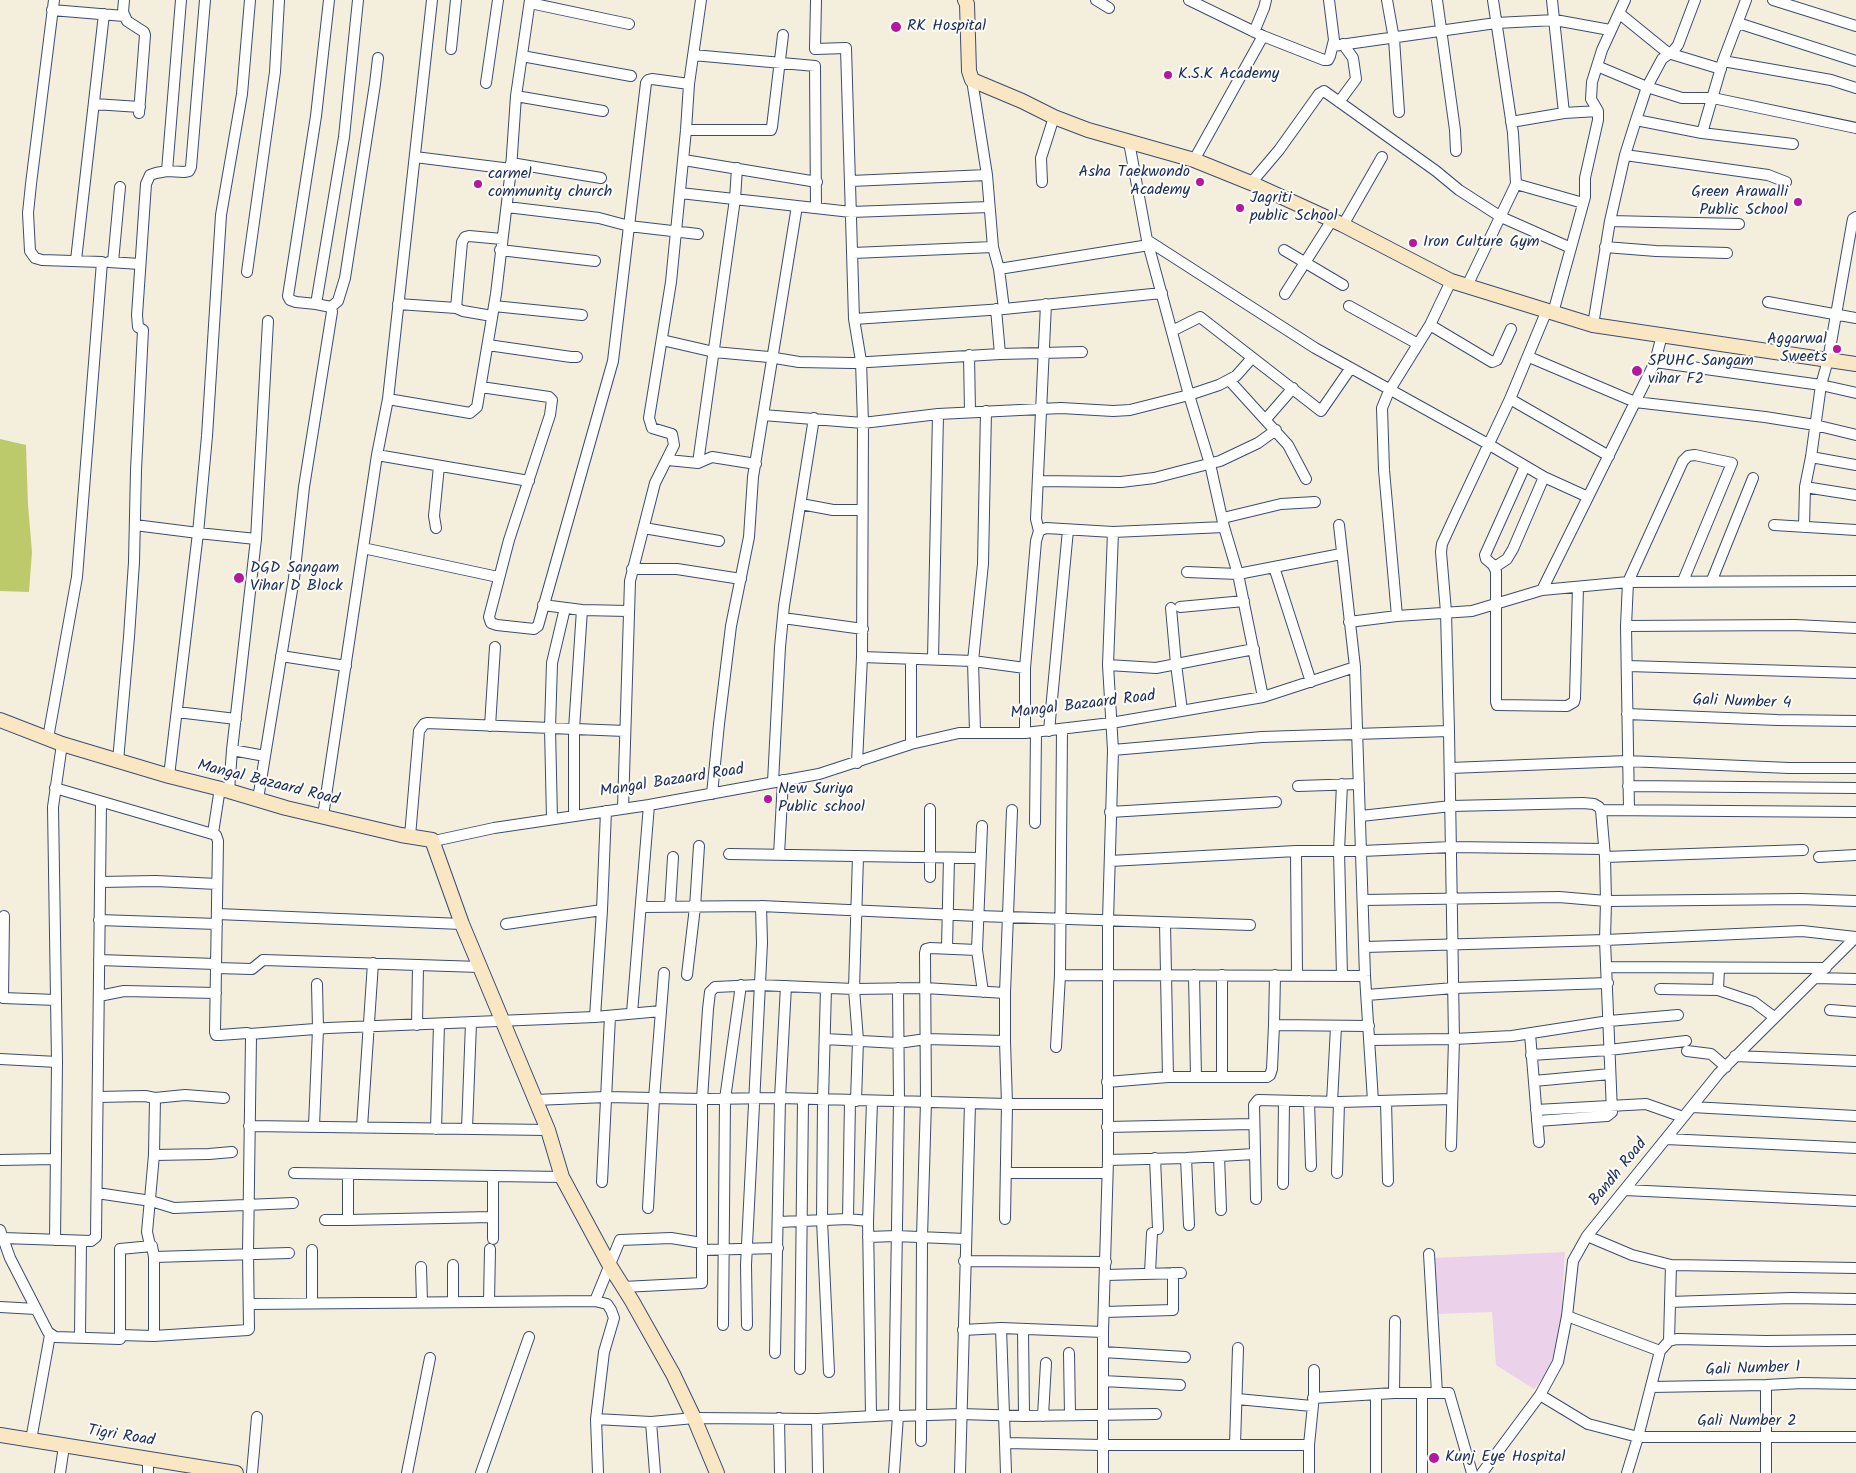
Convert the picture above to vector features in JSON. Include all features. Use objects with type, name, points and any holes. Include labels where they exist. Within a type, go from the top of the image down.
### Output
[{"type":"street","points":[[94,104],[139,110],[146,35],[130,24],[124,16],[124,0]]},
{"type":"street","points":[[167,170],[181,0]]},
{"type":"street","points":[[118,761],[129,637],[135,525],[143,330],[138,327],[137,315],[146,184],[150,175],[167,170],[184,172],[188,171],[191,167],[204,0]]},
{"type":"street","points":[[169,776],[198,533],[207,436],[221,215],[242,94],[250,0]]},
{"type":"street","points":[[247,272],[275,72],[279,0]]},
{"type":"street","points":[[329,0],[316,116],[288,296],[290,300],[296,302],[331,307]]},
{"type":"street","points":[[316,304],[344,137],[358,0]]},
{"type":"street","points":[[323,816],[377,455],[388,399],[432,0]]},
{"type":"street","points":[[451,49],[456,0]]},
{"type":"street","points":[[486,83],[498,0]]},
{"type":"street","points":[[623,808],[628,610],[632,569],[655,483],[674,445],[673,436],[652,428],[649,420],[671,282],[684,160],[689,84],[701,0]]},
{"type":"street","points":[[816,0],[816,208]]},
{"type":"street","points":[[966,0],[969,71],[987,175],[993,247],[999,269],[1000,354]]},
{"type":"street","points":[[1096,0],[1109,8]]},
{"type":"street","points":[[1189,0],[1259,34],[1324,60],[1328,60],[1338,45],[1496,23],[1554,20],[1610,30]]},
{"type":"street","points":[[1194,160],[1259,34],[1266,0]]},
{"type":"street","points":[[1329,0],[1334,34],[1338,45],[1353,58],[1356,79],[1339,102]]},
{"type":"street","points":[[1387,0],[1394,38],[1399,112]]},
{"type":"street","points":[[1437,0],[1455,130],[1456,152]]},
{"type":"street","points":[[1467,286],[1516,184],[1510,122],[1493,0]]},
{"type":"street","points":[[1552,0],[1564,113]]},
{"type":"street","points":[[1451,1146],[1454,988],[1446,612],[1441,548],[1550,312],[1585,197],[1585,178],[1598,120],[1598,111],[1591,96],[1591,85],[1610,30],[1620,14],[1625,0]]},
{"type":"street","points":[[1593,325],[1610,221],[1625,155],[1647,87],[1662,59],[1678,45],[1694,0]]},
{"type":"street","points":[[1702,133],[1722,65],[1746,0]]},
{"type":"street","points":[[1773,0],[1856,26]]},
{"type":"street","points":[[388,399],[472,412],[476,407],[488,345],[507,207],[516,96],[530,1],[629,24]]},
{"type":"street","points":[[124,16],[53,5],[31,184],[28,213],[28,243],[30,251],[35,258],[42,260],[140,264]]},
{"type":"street","points":[[76,260],[104,14]]},
{"type":"street","points":[[1620,14],[1668,54],[1722,65],[1831,80],[1856,88]]},
{"type":"street","points":[[1738,23],[1856,62]]},
{"type":"street","points":[[686,130],[771,130],[783,35]]},
{"type":"street","points":[[815,49],[846,48],[854,319],[861,361],[863,423],[863,629],[856,763]]},
{"type":"street","points":[[693,55],[815,66]]},
{"type":"street","points":[[522,56],[631,76]]},
{"type":"street","points":[[331,307],[338,301],[345,278],[378,58]]},
{"type":"street","points":[[1597,66],[1647,87],[1682,98],[1713,98],[1856,128]]},
{"type":"street","points":[[481,387],[552,400],[550,415],[498,577],[489,617],[491,623],[501,626],[534,629],[538,626],[613,361],[646,83],[652,79],[689,84]]},
{"type":"street","points":[[972,80],[1022,100],[1054,117],[1105,136],[1194,160],[1251,183],[1338,222],[1450,281],[1593,325],[1856,364]]},
{"type":"street","points":[[1251,183],[1279,150],[1319,94],[1324,92],[1436,171],[1459,190],[1501,217],[1571,248]]},
{"type":"street","points":[[516,96],[602,111]]},
{"type":"street","points":[[1510,122],[1564,113],[1598,111]]},
{"type":"street","points":[[1042,182],[1041,158],[1054,117]]},
{"type":"street","points":[[1636,120],[1702,133],[1793,144]]},
{"type":"street","points":[[1129,142],[1148,243],[1189,395],[1210,464],[1238,574],[1263,697]]},
{"type":"street","points":[[1625,155],[1768,175],[1786,182]]},
{"type":"street","points":[[415,157],[511,166],[601,178]]},
{"type":"street","points":[[1285,294],[1304,263],[1338,222],[1382,157]]},
{"type":"street","points":[[684,160],[817,182]]},
{"type":"street","points":[[698,463],[735,199],[737,168]]},
{"type":"street","points":[[851,181],[987,175]]},
{"type":"street","points":[[1516,184],[1583,203]]},
{"type":"street","points":[[113,262],[120,187]]},
{"type":"street","points":[[680,193],[851,212],[989,207]]},
{"type":"street","points":[[712,794],[728,651],[749,538],[756,464],[796,206]]},
{"type":"street","points":[[507,207],[599,218],[629,226],[698,234]]},
{"type":"street","points":[[1804,527],[1805,487],[1812,457],[1821,385],[1828,360],[1852,224],[1856,217]]},
{"type":"street","points":[[1610,221],[1739,224]]},
{"type":"street","points":[[456,308],[462,242],[465,237],[502,240]]},
{"type":"street","points":[[999,269],[1148,243],[1315,348],[1544,477],[1588,497]]},
{"type":"street","points":[[853,253],[993,247]]},
{"type":"street","points":[[1606,247],[1656,251],[1727,253]]},
{"type":"street","points":[[500,250],[595,261]]},
{"type":"street","points":[[1284,250],[1343,285]]},
{"type":"street","points":[[48,738],[78,577],[102,262]]},
{"type":"street","points":[[1397,616],[1384,470],[1382,408],[1389,390],[1430,325],[1450,281]]},
{"type":"street","points":[[854,319],[1000,309],[1162,293]]},
{"type":"street","points":[[1768,302],[1856,318]]},
{"type":"street","points":[[398,304],[456,308],[463,311],[582,315]]},
{"type":"street","points":[[1035,823],[1031,733],[1025,668],[1036,541],[1039,531],[1036,519],[1046,304]]},
{"type":"street","points":[[1349,306],[1418,344]]},
{"type":"street","points":[[258,799],[295,570],[304,487],[332,312],[331,307]]},
{"type":"street","points":[[1172,331],[1200,317],[1321,410],[1350,368]]},
{"type":"street","points":[[213,833],[225,789],[232,750],[256,538],[268,321]]},
{"type":"street","points":[[1430,325],[1492,362],[1496,360],[1511,329]]},
{"type":"street","points":[[1542,590],[1655,362],[1662,335]]},
{"type":"street","points":[[662,340],[714,352],[799,362],[1082,352]]},
{"type":"street","points":[[488,345],[571,358],[577,357]]},
{"type":"street","points":[[969,355],[970,412]]},
{"type":"street","points":[[1529,357],[1635,402],[1764,417],[1815,425],[1856,435]]},
{"type":"street","points":[[763,415],[863,423],[938,414],[986,411],[1061,408],[1130,410],[1189,395],[1229,380],[1236,376],[1252,358]]},
{"type":"street","points":[[1655,362],[1821,385],[1856,393]]},
{"type":"street","points":[[1229,380],[1276,430],[1294,454],[1306,479]]},
{"type":"street","points":[[1266,420],[1293,388]]},
{"type":"street","points":[[1510,399],[1609,456]]},
{"type":"street","points":[[975,732],[973,661],[983,564],[986,411]]},
{"type":"street","points":[[933,659],[938,414]]},
{"type":"street","points":[[780,855],[775,712],[783,618],[814,418]]},
{"type":"street","points":[[1038,481],[1121,482],[1154,478],[1210,464],[1232,456],[1276,430]]},
{"type":"street","points":[[377,455],[529,481]]},
{"type":"street","points":[[1629,810],[1626,626],[1628,582],[1683,461],[1688,456],[1694,456],[1732,463],[1683,581]]},
{"type":"street","points":[[668,460],[698,463],[712,457],[756,464]]},
{"type":"street","points":[[1812,457],[1856,465]]},
{"type":"street","points":[[436,528],[434,516],[439,466]]},
{"type":"street","points":[[1525,466],[1485,554],[1486,559],[1495,567],[1494,604],[1497,704],[1500,706],[1567,706],[1572,704],[1575,698],[1578,587]]},
{"type":"street","points":[[1495,567],[1507,559],[1513,549],[1544,477]]},
{"type":"street","points":[[1712,580],[1753,478]]},
{"type":"street","points":[[1805,487],[1856,495]]},
{"type":"street","points":[[1039,531],[1046,528],[1113,532],[1224,522],[1281,504],[1315,502]]},
{"type":"street","points":[[801,504],[833,510],[862,510]]},
{"type":"street","points":[[135,525],[256,538]]},
{"type":"street","points":[[1339,525],[1355,668],[1365,976],[1373,1102]]},
{"type":"street","points":[[1774,525],[1856,530]]},
{"type":"street","points":[[644,528],[719,542]]},
{"type":"street","points":[[1049,730],[1068,530]]},
{"type":"street","points":[[1103,1473],[1103,1352],[1108,1160],[1108,920],[1113,750],[1108,665],[1113,532]]},
{"type":"street","points":[[363,548],[498,577]]},
{"type":"street","points":[[1187,572],[1238,574],[1341,554]]},
{"type":"street","points":[[1274,567],[1312,682]]},
{"type":"street","points":[[632,569],[677,569],[741,579]]},
{"type":"street","points":[[1350,622],[1397,616],[1472,611],[1542,590],[1628,582],[1712,580],[1856,581]]},
{"type":"street","points":[[1182,711],[1176,664],[1176,608],[1244,601]]},
{"type":"street","points":[[544,605],[582,610],[628,610]]},
{"type":"street","points":[[552,819],[550,728],[552,663],[565,608]]},
{"type":"street","points":[[574,816],[574,729],[582,610]]},
{"type":"street","points":[[783,618],[863,629]]},
{"type":"street","points":[[1626,626],[1796,625],[1856,628]]},
{"type":"street","points":[[490,726],[495,646]]},
{"type":"street","points":[[1108,665],[1156,668],[1254,649]]},
{"type":"street","points":[[281,656],[346,666]]},
{"type":"street","points":[[862,657],[973,661],[1025,668]]},
{"type":"street","points":[[911,660],[911,744]]},
{"type":"street","points":[[1628,666],[1856,673]]},
{"type":"street","name":"Mangal Bazaard Road","points":[[0,720],[62,744],[169,776],[323,816],[410,836],[429,838],[434,841],[494,828],[650,805],[819,774],[911,744],[943,736],[975,732],[1031,733],[1111,723],[1263,697],[1355,668]]},
{"type":"street","points":[[177,712],[236,719]]},
{"type":"street","name":"Gali Number 4","points":[[1627,714],[1856,721]]},
{"type":"street","points":[[410,836],[420,727],[427,723],[625,731]]},
{"type":"street","points":[[1056,1047],[1060,975],[1062,729]]},
{"type":"street","points":[[1113,750],[1262,737],[1449,731]]},
{"type":"street","points":[[55,1240],[57,1220],[55,1159],[57,1062],[53,807],[62,744]]},
{"type":"street","points":[[232,750],[265,756]]},
{"type":"street","points":[[1450,768],[1628,761],[1789,768],[1856,768]]},
{"type":"street","points":[[1342,784],[1339,851],[1342,976]]},
{"type":"street","points":[[1298,786],[1359,784]]},
{"type":"street","points":[[1628,786],[1856,788]]},
{"type":"street","points":[[55,788],[216,835],[218,841],[216,1034],[250,1034],[318,1029],[610,1016],[661,1011]]},
{"type":"street","points":[[31,1440],[50,1335],[10,1258],[2,1238],[92,1241],[96,1237],[101,802]]},
{"type":"street","points":[[1110,812],[1276,802]]},
{"type":"street","points":[[1361,816],[1450,806],[1583,803],[1594,804],[1601,810],[1606,901],[1605,940],[1612,1113],[1609,1115],[1537,1121]]},
{"type":"street","points":[[632,1013],[650,805]]},
{"type":"street","points":[[930,809],[930,877]]},
{"type":"street","points":[[1005,1219],[1007,1104],[1005,993],[1010,917],[1012,810]]},
{"type":"street","points":[[1601,810],[1856,812]]},
{"type":"street","points":[[595,1016],[606,811]]},
{"type":"street","points":[[982,826],[978,950],[983,992]]},
{"type":"street","points":[[434,841],[462,924],[548,1130],[562,1177],[610,1266],[673,1374],[717,1473]]},
{"type":"street","points":[[687,975],[695,907],[698,846]]},
{"type":"street","points":[[1110,861],[1296,851],[1362,851],[1451,847],[1604,853],[1804,850]]},
{"type":"street","points":[[1296,851],[1297,975]]},
{"type":"street","points":[[729,854],[980,858]]},
{"type":"street","points":[[848,1219],[853,1100],[858,1040],[854,989],[858,856]]},
{"type":"street","points":[[1819,857],[1856,856]]},
{"type":"street","points":[[670,906],[673,857]]},
{"type":"street","points":[[947,948],[950,858]]},
{"type":"street","points":[[100,882],[156,881],[218,884]]},
{"type":"street","points":[[1363,900],[1559,897],[1606,901],[1801,899],[1856,901]]},
{"type":"street","points":[[641,907],[761,906],[947,915],[1250,925]]},
{"type":"street","points":[[746,1326],[747,1250],[762,942],[761,906]]},
{"type":"street","points":[[506,924],[602,910]]},
{"type":"street","points":[[4,916],[3,998],[56,1000]]},
{"type":"street","points":[[99,920],[217,919],[462,924]]},
{"type":"street","points":[[1165,923],[1168,1077]]},
{"type":"street","points":[[1365,947],[1605,940],[1802,931],[1856,937]]},
{"type":"street","name":"Bandh Road","points":[[1482,1473],[1540,1394],[1558,1362],[1567,1316],[1573,1260],[1587,1236],[1726,1066],[1774,1017],[1851,947],[1856,937]]},
{"type":"street","points":[[921,1441],[922,1237],[926,1102],[926,950],[947,948],[978,950]]},
{"type":"street","points":[[99,960],[252,968],[263,960],[480,967]]},
{"type":"street","points":[[362,1127],[373,963]]},
{"type":"street","points":[[417,1025],[418,965]]},
{"type":"street","points":[[1607,967],[1826,968]]},
{"type":"street","points":[[1718,990],[1719,968]]},
{"type":"street","points":[[648,1208],[664,973]]},
{"type":"street","points":[[1060,975],[1365,976]]},
{"type":"street","points":[[1194,975],[1196,1077]]},
{"type":"street","points":[[1222,975],[1222,1077]]},
{"type":"street","points":[[1107,1082],[1168,1077],[1270,1075],[1272,1069],[1275,975]]},
{"type":"street","points":[[1816,978],[1856,979]]},
{"type":"street","points":[[1367,995],[1454,988],[1608,983]]},
{"type":"street","points":[[314,1126],[318,1029],[316,984]]},
{"type":"street","points":[[723,1325],[725,1099],[741,985]]},
{"type":"street","points":[[623,1287],[702,1283],[702,1100],[710,992],[715,987],[759,985],[854,989],[925,988],[1005,993]]},
{"type":"street","points":[[775,1353],[780,1098],[786,986]]},
{"type":"street","points":[[826,988],[822,1220],[829,1372]]},
{"type":"street","points":[[894,1473],[899,1101],[898,988]]},
{"type":"street","points":[[1660,989],[1718,990],[1754,1002],[1774,1017]]},
{"type":"street","points":[[99,996],[124,992],[216,993]]},
{"type":"street","points":[[1830,1010],[1856,1012]]},
{"type":"street","points":[[1370,1040],[1454,1039],[1530,1034],[1609,1021],[1678,1015]]},
{"type":"street","points":[[602,1182],[610,1016]]},
{"type":"street","points":[[467,1130],[471,1022]]},
{"type":"street","points":[[436,1129],[439,1024]]},
{"type":"street","points":[[1274,1026],[1369,1026]]},
{"type":"street","points":[[1336,1027],[1338,1173]]},
{"type":"street","points":[[50,1335],[55,1337],[120,1338],[120,1335],[154,1336],[249,1329],[250,1034]]},
{"type":"street","points":[[1530,1034],[1539,1142]]},
{"type":"street","points":[[825,1039],[898,1042],[926,1039],[1005,1041]]},
{"type":"street","points":[[1531,1056],[1687,1046],[1711,1054],[1726,1066]]},
{"type":"street","points":[[1735,1056],[1856,1061]]},
{"type":"street","points":[[0,1059],[57,1062]]},
{"type":"street","points":[[1534,1081],[1610,1074]]},
{"type":"street","points":[[98,1097],[145,1096],[155,1098],[185,1095],[224,1098]]},
{"type":"street","points":[[154,1336],[154,1257],[147,1232],[154,1155],[155,1098]]},
{"type":"street","points":[[536,1100],[606,1098],[754,1100],[780,1098],[1007,1104],[1107,1104]]},
{"type":"street","points":[[1256,1199],[1254,1102],[1261,1099],[1386,1102],[1452,1099]]},
{"type":"street","points":[[800,1369],[803,1100]]},
{"type":"street","points":[[871,1415],[868,1221],[872,1101]]},
{"type":"street","points":[[1283,1184],[1284,1101]]},
{"type":"street","points":[[1309,1101],[1311,1166]]},
{"type":"street","points":[[1386,1102],[1388,1181]]},
{"type":"street","points":[[960,1473],[964,1262],[970,1103]]},
{"type":"street","points":[[1536,1110],[1646,1104],[1683,1117]]},
{"type":"street","points":[[1692,1107],[1856,1116]]},
{"type":"street","points":[[1107,1127],[1254,1124]]},
{"type":"street","points":[[249,1126],[548,1130]]},
{"type":"street","points":[[1666,1139],[1856,1148]]},
{"type":"street","points":[[154,1155],[232,1152]]},
{"type":"street","points":[[1108,1160],[1254,1154]]},
{"type":"street","points":[[1219,1156],[1221,1210]]},
{"type":"street","points":[[1150,1274],[1155,1231],[1155,1158]]},
{"type":"street","points":[[1186,1158],[1190,1225]]},
{"type":"street","points":[[0,1160],[55,1159]]},
{"type":"street","points":[[1007,1173],[1107,1173]]},
{"type":"street","points":[[294,1174],[562,1177]]},
{"type":"street","points":[[348,1175],[348,1220]]},
{"type":"street","points":[[492,1177],[492,1239]]},
{"type":"street","points":[[1625,1190],[1856,1201]]},
{"type":"street","points":[[97,1193],[151,1201],[174,1208],[293,1203]]},
{"type":"street","points":[[325,1220],[492,1218]]},
{"type":"street","points":[[779,1222],[848,1219],[868,1221]]},
{"type":"street","points":[[868,1237],[896,1236],[965,1239]]},
{"type":"street","points":[[1587,1236],[1639,1258],[1671,1265],[1856,1268]]},
{"type":"street","points":[[595,1301],[620,1240],[672,1238],[702,1247],[723,1250],[778,1248]]},
{"type":"street","points":[[80,1336],[81,1241]]},
{"type":"street","points":[[120,1335],[120,1249],[150,1246]]},
{"type":"street","points":[[312,1250],[312,1303]]},
{"type":"street","points":[[488,1302],[490,1250]]},
{"type":"street","points":[[154,1257],[289,1253]]},
{"type":"street","points":[[1429,1254],[1437,1393]]},
{"type":"street","points":[[964,1262],[1106,1262]]},
{"type":"street","points":[[453,1265],[453,1302]]},
{"type":"street","points":[[1628,1473],[1660,1351],[1669,1341],[1671,1265]]},
{"type":"street","points":[[421,1267],[422,1302]]},
{"type":"street","points":[[1104,1312],[1173,1310],[1177,1273],[1106,1275]]},
{"type":"street","points":[[1670,1302],[1791,1298],[1856,1299]]},
{"type":"street","points":[[249,1304],[595,1301],[607,1304],[612,1310],[614,1318],[604,1352],[596,1419],[598,1473]]},
{"type":"street","points":[[0,1307],[36,1309]]},
{"type":"street","points":[[1567,1316],[1660,1351]]},
{"type":"street","points":[[1394,1393],[1395,1321]]},
{"type":"street","points":[[963,1330],[1001,1328],[1104,1332]]},
{"type":"street","points":[[1001,1328],[1006,1473]]},
{"type":"street","points":[[1022,1330],[1024,1416]]},
{"type":"street","points":[[481,1473],[529,1337]]},
{"type":"street","points":[[1669,1341],[1856,1340]]},
{"type":"street","points":[[1235,1446],[1238,1348]]},
{"type":"street","points":[[1103,1352],[1185,1357]]},
{"type":"street","points":[[1070,1353],[1070,1415]]},
{"type":"street","points":[[407,1473],[430,1358]]},
{"type":"street","points":[[1043,1416],[1046,1363]]},
{"type":"street","points":[[1309,1473],[1314,1370]]},
{"type":"street","points":[[1103,1381],[1180,1385]]},
{"type":"street","name":"Gali Number 1","points":[[1651,1387],[1802,1383],[1856,1384]]},
{"type":"street","points":[[1766,1385],[1766,1473]]},
{"type":"street","points":[[1237,1399],[1313,1402],[1394,1393],[1450,1394],[1472,1473]]},
{"type":"street","points":[[1422,1394],[1422,1473]]},
{"type":"street","name":"Gali Number 2","points":[[1540,1394],[1588,1424],[1638,1438],[1856,1437]]},
{"type":"street","points":[[1376,1395],[1376,1473]]},
{"type":"street","points":[[596,1419],[651,1422],[694,1418],[817,1419],[871,1415],[921,1416],[961,1414],[1043,1416],[1156,1414]]},
{"type":"street","points":[[252,1473],[257,1417]]},
{"type":"street","points":[[779,1418],[780,1473]]},
{"type":"street","points":[[817,1419],[818,1473]]},
{"type":"street","points":[[651,1422],[655,1473]]},
{"type":"street","name":"Tigri Road","points":[[0,1435],[64,1446],[148,1466],[236,1473]]},
{"type":"street","points":[[1005,1443],[1309,1445]]},
{"type":"street","points":[[60,1473],[64,1446]]},
{"type":"shaded area","points":[[1565,1252],[1561,1317],[1550,1369],[1534,1389],[1496,1365],[1492,1312],[1437,1314],[1434,1258]]},
{"type":"green space","points":[[0,439],[26,445],[32,552],[29,592],[0,591]]},
{"type":"place","name":"RK Hospital","points":[[896,27]]},
{"type":"place","name":"K.S.K Academy","points":[[1168,75]]},
{"type":"place","name":"Asha Taekwondo Academy","points":[[1200,182]]},
{"type":"place","name":"carmel community church","points":[[478,184]]},
{"type":"place","name":"Green Arawalli Public School","points":[[1798,202]]},
{"type":"place","name":"Jagriti public School","points":[[1240,208]]},
{"type":"place","name":"Iron Culture Gym","points":[[1413,243]]},
{"type":"place","name":"Aggarwal Sweets","points":[[1837,349]]},
{"type":"place","name":"SPUHC Sangam vihar F2","points":[[1637,371]]},
{"type":"place","name":"DGD Sangam Vihar D Block","points":[[239,578]]},
{"type":"place","name":"New Suriya Public school","points":[[768,799]]},
{"type":"place","name":"Kunj Eye Hospital","points":[[1434,1458]]}]
